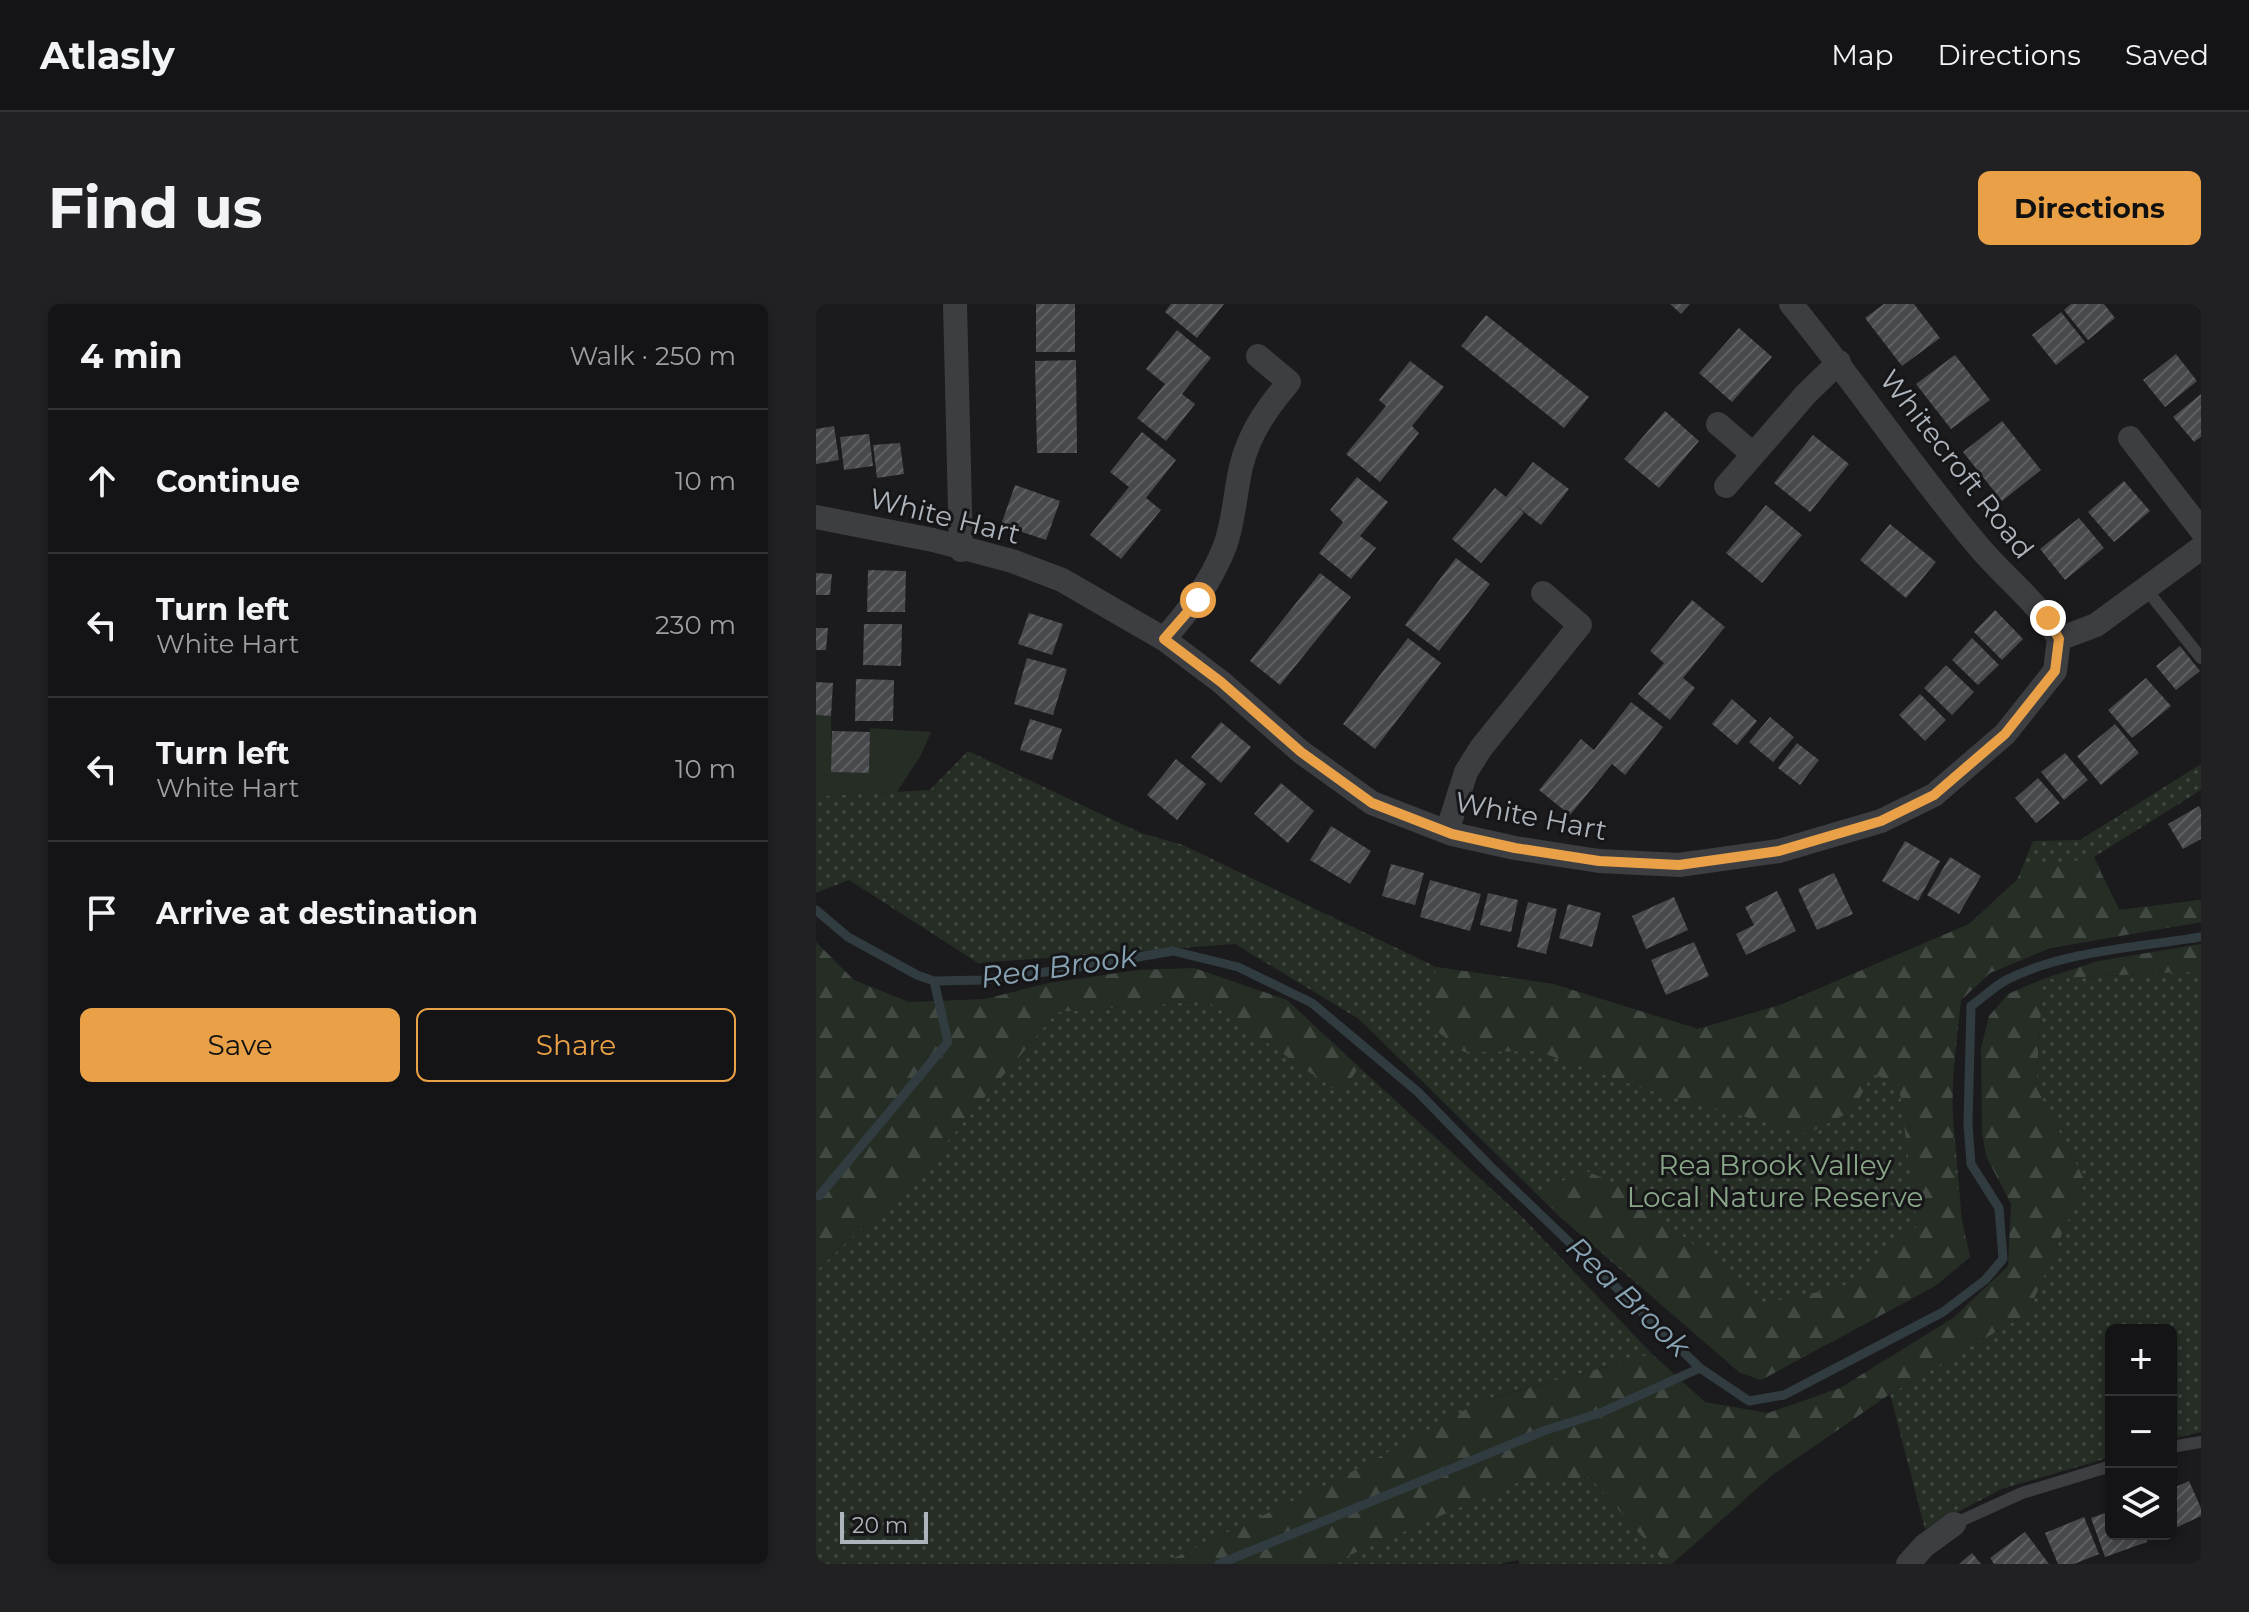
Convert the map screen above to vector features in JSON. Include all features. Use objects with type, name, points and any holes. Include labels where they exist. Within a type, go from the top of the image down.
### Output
[{"type":"street","points":[[955,304],[961,550]]},
{"type":"street","name":"Whitecroft Road","points":[[1791,304],[1839,362],[1979,547],[2048,618],[2059,639]]},
{"type":"street","points":[[1164,639],[1198,600],[1215,568],[1225,545],[1241,467],[1251,436],[1265,411],[1289,382],[1258,356]]},
{"type":"street","name":"Whitecroft Road","points":[[1726,486],[1806,394],[1839,362]]},
{"type":"street","points":[[1718,424],[1753,454]]},
{"type":"street","points":[[2130,438],[2201,530]]},
{"type":"street","name":"White Hart","points":[[816,517],[933,540],[961,550],[1012,561],[1062,580],[1164,639],[1221,682],[1301,752],[1372,803],[1447,832],[1515,848],[1599,861],[1679,865],[1779,851],[1881,821],[1934,795],[2005,734],[2055,671],[2059,639]]},
{"type":"street","points":[[2059,639],[2096,625],[2201,548]]},
{"type":"street","points":[[1447,832],[1466,772],[1481,748],[1580,625],[1543,593]]},
{"type":"street","points":[[1908,1564],[1924,1546],[1954,1524]]},
{"type":"lane","points":[[2146,589],[2201,658]]},
{"type":"lane","points":[[2177,1446],[2201,1442]]},
{"type":"lane","points":[[1954,1524],[2022,1493],[2105,1468]]},
{"type":"green space","points":[[816,715],[831,716],[832,772],[869,773],[870,728],[931,732],[921,755],[897,792],[816,796]]},
{"type":"green space","name":"Rea Brook Valley Local Nature Reserve","points":[[968,751],[1141,833],[1183,845],[1436,967],[1553,984],[1698,1029],[1783,1004],[1969,924],[2017,880],[2033,841],[2080,840],[2201,764],[2201,790],[2094,857],[2119,910],[2201,900],[2201,922],[2050,948],[1990,973],[1961,1000],[1951,1094],[1962,1222],[1970,1257],[1935,1286],[1761,1380],[1739,1372],[1560,1217],[1359,1019],[1235,944],[978,963],[849,880],[816,893],[816,796],[930,790]]},
{"type":"green space","points":[[2093,857],[2119,910],[2201,900],[2201,922],[2050,948],[1990,973],[1961,1000],[1954,1064],[1954,1161],[1970,1257],[1935,1286],[1761,1380],[1739,1372],[1539,1196],[1582,1169],[1623,1187],[1765,1303],[1842,1287],[1917,1226],[1899,1085],[1873,1074],[1852,1111],[1807,1134],[1644,1089],[1537,1051],[1464,1052],[1429,1025],[1436,967],[1553,984],[1698,1029],[1783,1004],[1969,924],[2017,880],[2024,865],[2060,864]]},
{"type":"green space","points":[[816,942],[854,980],[909,1002],[985,999],[1049,983],[1138,970],[1194,968],[1287,1000],[1359,1067],[1341,1094],[1207,1001],[1057,1012],[924,1169],[816,1271]]},
{"type":"green space","points":[[2201,944],[2201,971],[2043,979],[2098,961]]},
{"type":"green space","points":[[2201,971],[2201,1432],[2177,1438],[2177,1324],[2105,1324],[2105,1459],[2002,1489],[1925,1529],[1890,1394],[2028,1313],[2085,1181],[2036,1087],[2043,979]]},
{"type":"green space","points":[[2043,979],[2036,1087],[2085,1181],[2028,1313],[1890,1394],[1771,1476],[1672,1564],[1666,1564],[1590,1477],[1519,1482],[1329,1564],[1161,1564],[1333,1482],[1481,1401],[1652,1354],[1705,1402],[1768,1413],[1840,1388],[1953,1318],[2008,1266],[2011,1204],[1986,1156],[1982,1133],[1981,1048],[1989,1016],[2008,994]]},
{"type":"green space","points":[[1207,1001],[1341,1093],[1359,1067],[1522,1217],[1652,1354],[1488,1399],[1333,1482],[1161,1564],[816,1564],[816,1271],[924,1169],[1057,1012]]},
{"type":"green space","points":[[1590,1477],[1666,1564],[1520,1564],[1518,1560],[1498,1564],[1329,1564],[1519,1481]]},
{"type":"building","points":[[1036,304],[1075,304],[1075,352],[1036,352]]},
{"type":"building","points":[[1171,304],[1224,304],[1197,338],[1165,312]]},
{"type":"building","points":[[1670,304],[1690,304],[1681,314]]},
{"type":"building","points":[[1884,304],[1914,304],[1940,338],[1902,366],[1865,318]]},
{"type":"building","points":[[2071,304],[2104,304],[2115,318],[2088,340],[2064,310]]},
{"type":"building","points":[[2061,312],[2085,342],[2056,365],[2032,335]]},
{"type":"building","points":[[1486,315],[1589,397],[1564,428],[1461,346]]},
{"type":"building","points":[[1739,328],[1772,357],[1732,402],[1699,373]]},
{"type":"building","points":[[1177,330],[1211,358],[1182,394],[1195,404],[1166,441],[1137,418],[1165,384],[1146,369]]},
{"type":"building","points":[[2176,354],[2197,381],[2165,407],[2143,380]]},
{"type":"building","points":[[1955,355],[1990,400],[1951,429],[1916,384]]},
{"type":"building","points":[[1076,360],[1077,453],[1037,453],[1035,361]]},
{"type":"building","points":[[1410,361],[1444,387],[1412,426],[1419,433],[1380,482],[1346,454],[1386,406],[1379,400]]},
{"type":"building","points":[[2201,394],[2201,437],[2194,442],[2173,417]]},
{"type":"building","points":[[1665,411],[1699,441],[1659,488],[1624,459]]},
{"type":"building","points":[[2002,421],[2041,470],[2002,501],[1963,452]]},
{"type":"building","points":[[834,426],[839,460],[816,464],[816,429]]},
{"type":"building","points":[[1142,432],[1176,460],[1146,498],[1161,510],[1121,559],[1090,535],[1129,487],[1110,472]]},
{"type":"building","points":[[869,434],[873,466],[844,470],[840,437]]},
{"type":"building","points":[[1813,435],[1849,464],[1810,512],[1774,483]]},
{"type":"building","points":[[900,443],[904,474],[877,478],[873,445]]},
{"type":"building","points":[[1533,462],[1569,489],[1541,525],[1515,505],[1524,513],[1481,563],[1452,539],[1495,488],[1506,497]]},
{"type":"building","points":[[1357,477],[1388,502],[1360,536],[1376,548],[1351,579],[1319,553],[1343,522],[1330,510]]},
{"type":"building","points":[[2124,481],[2150,511],[2114,542],[2088,512]]},
{"type":"building","points":[[1015,485],[1060,501],[1046,540],[1001,525]]},
{"type":"building","points":[[1766,505],[1802,535],[1762,583],[1726,553]]},
{"type":"building","points":[[2079,518],[2104,548],[2065,580],[2040,549]]},
{"type":"building","points":[[1890,524],[1936,562],[1906,598],[1860,560]]},
{"type":"building","points":[[1456,558],[1490,584],[1439,651],[1405,625]]},
{"type":"building","points":[[868,570],[906,571],[905,612],[867,612]]},
{"type":"building","points":[[816,573],[832,574],[830,595],[816,595]]},
{"type":"building","points":[[1320,573],[1351,597],[1280,685],[1250,661]]},
{"type":"building","points":[[1692,600],[1725,627],[1683,678],[1695,688],[1670,720],[1638,694],[1664,663],[1650,651]]},
{"type":"building","points":[[1995,610],[2023,639],[2002,660],[1974,632]]},
{"type":"building","points":[[1029,613],[1063,624],[1052,655],[1018,644]]},
{"type":"building","points":[[864,624],[902,624],[901,666],[863,665]]},
{"type":"building","points":[[816,628],[828,628],[826,650],[816,650]]},
{"type":"building","points":[[1408,638],[1441,663],[1375,749],[1343,724]]},
{"type":"building","points":[[1972,638],[1999,665],[1978,685],[1952,660]]},
{"type":"building","points":[[2180,646],[2200,671],[2176,690],[2156,666]]},
{"type":"building","points":[[1027,658],[1067,669],[1053,715],[1014,704]]},
{"type":"building","points":[[1946,665],[1974,692],[1952,715],[1924,688]]},
{"type":"building","points":[[2146,678],[2171,706],[2132,738],[2108,710]]},
{"type":"building","points":[[856,679],[894,680],[893,721],[855,721]]},
{"type":"building","points":[[816,682],[833,683],[831,716],[816,715]]},
{"type":"building","points":[[1920,694],[1946,720],[1925,741],[1899,715]]},
{"type":"building","points":[[1732,699],[1757,721],[1737,745],[1712,724]]},
{"type":"building","points":[[1631,702],[1663,727],[1625,775],[1612,764],[1570,815],[1539,790],[1581,739],[1594,750]]},
{"type":"building","points":[[1770,717],[1794,737],[1773,762],[1749,742]]},
{"type":"building","points":[[1030,719],[1062,729],[1052,760],[1020,750]]},
{"type":"building","points":[[1221,722],[1251,747],[1221,783],[1191,757]]},
{"type":"building","points":[[2115,724],[2139,753],[2101,785],[2077,756]]},
{"type":"building","points":[[832,731],[870,732],[869,773],[831,772]]},
{"type":"building","points":[[1797,743],[1819,760],[1800,785],[1778,768]]},
{"type":"building","points":[[2065,753],[2088,780],[2064,800],[2041,772]]},
{"type":"building","points":[[1176,759],[1206,784],[1177,820],[1147,795]]},
{"type":"building","points":[[2038,778],[2060,803],[2036,823],[2015,798]]},
{"type":"building","points":[[1281,783],[1314,811],[1288,843],[1254,814]]},
{"type":"building","points":[[2199,806],[2201,839],[2183,849],[2168,824]]},
{"type":"building","points":[[1331,826],[1371,851],[1350,884],[1310,860]]},
{"type":"building","points":[[1905,841],[1940,861],[1918,901],[1882,881]]},
{"type":"building","points":[[1950,857],[1981,876],[1959,914],[1927,895]]},
{"type":"building","points":[[1391,864],[1424,873],[1415,905],[1382,896]]},
{"type":"building","points":[[1834,873],[1853,914],[1817,930],[1798,889]]},
{"type":"building","points":[[1430,880],[1481,894],[1470,931],[1420,917]]},
{"type":"building","points":[[1777,891],[1796,931],[1746,955],[1736,934],[1754,925],[1745,907]]},
{"type":"building","points":[[1488,893],[1518,900],[1511,932],[1480,925]]},
{"type":"building","points":[[1674,897],[1688,930],[1646,949],[1632,916]]},
{"type":"building","points":[[1528,902],[1557,909],[1546,954],[1517,947]]},
{"type":"building","points":[[1568,904],[1601,913],[1592,947],[1559,938]]},
{"type":"building","points":[[1694,942],[1709,976],[1666,995],[1651,960]]},
{"type":"building","points":[[2189,1481],[2201,1508],[2201,1516],[2177,1527],[2177,1486]]},
{"type":"building","points":[[2105,1513],[2105,1540],[2147,1542],[2105,1557],[2091,1518]]},
{"type":"building","points":[[2084,1517],[2099,1554],[2074,1564],[2058,1564],[2045,1533]]},
{"type":"building","points":[[2025,1532],[2049,1564],[1994,1564],[1990,1558]]},
{"type":"building","points":[[1972,1553],[1981,1564],[1959,1564]]},
{"type":"waterway","name":"Rea Brook","points":[[816,910],[848,937],[917,975],[934,981],[983,980],[1173,951],[1238,967],[1312,1003],[1418,1092],[1491,1167],[1700,1368],[1749,1401],[1784,1395],[1943,1312],[1985,1280],[2003,1259],[1999,1208],[1971,1164],[1968,1124],[1971,1006],[2006,980],[2052,962],[2102,951],[2201,937]]},
{"type":"waterway","points":[[819,1196],[948,1042],[934,981]]},
{"type":"waterway","points":[[1219,1564],[1546,1430],[1600,1413],[1700,1368]]},
{"type":"route","points":[[1198,600],[1164,639],[1221,682],[1301,752],[1372,803],[1452,834],[1515,848],[1599,861],[1679,865],[1779,851],[1881,821],[1934,795],[2005,734],[2055,671],[2059,639],[2048,618]]}]
